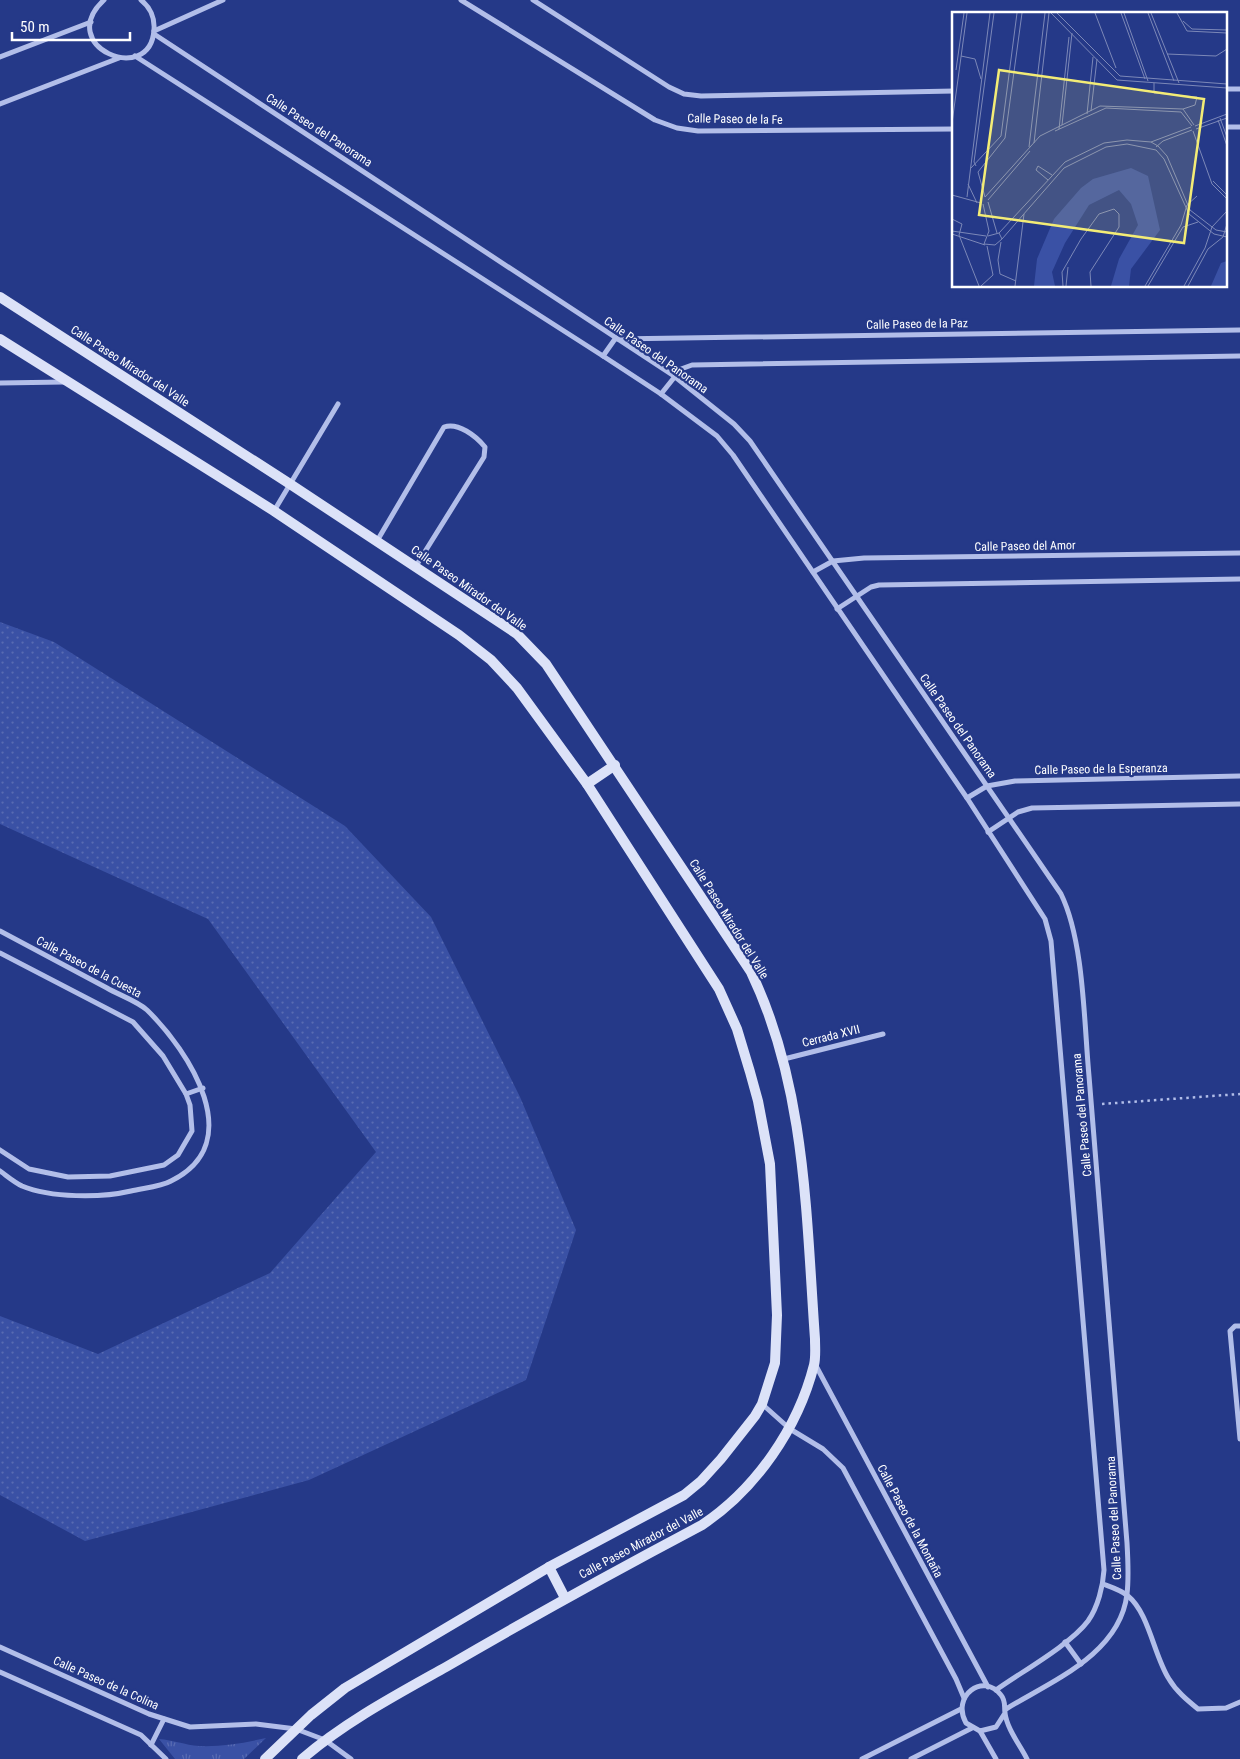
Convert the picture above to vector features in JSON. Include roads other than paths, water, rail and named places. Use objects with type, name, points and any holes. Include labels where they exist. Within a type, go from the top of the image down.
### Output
[{"type":"street","points":[[104,0],[98,3],[91,22],[93,39],[97,46],[110,56],[118,58]]},
{"type":"street","points":[[0,104],[118,58],[135,56],[147,47],[154,32],[152,15],[141,0]]},
{"type":"street","points":[[154,32],[223,0]]},
{"type":"street","name":"Calle Paseo de la Fe","points":[[461,0],[655,120],[677,128],[698,130],[952,129]]},
{"type":"street","name":"Calle Paseo de la Fe","points":[[533,0],[669,87],[684,94],[702,96],[952,91]]},
{"type":"street","points":[[0,57],[91,22]]},
{"type":"street","name":"Calle Paseo del Panorama","points":[[154,32],[615,339],[674,376],[734,424],[750,441],[987,786],[1007,819],[1061,894],[1069,914],[1076,948],[1091,1105],[1127,1543],[1127,1595],[1116,1629],[1102,1646],[1081,1664],[1006,1711]]},
{"type":"street","name":"Calle Paseo del Panorama","points":[[135,56],[604,356],[661,394],[717,436],[733,456],[813,572],[1045,918],[1052,941],[1102,1517],[1103,1584],[1087,1622],[1065,1642],[996,1690]]},
{"type":"street","name":"Calle Paseo Mirador del Valle","points":[[0,297],[416,566],[517,634],[546,664],[751,972],[762,996],[784,1059],[802,1160],[815,1339],[815,1364],[790,1429],[749,1482],[718,1515],[702,1526],[565,1598],[376,1707],[325,1740],[302,1759]]},
{"type":"street","name":"Calle Paseo de la Paz","points":[[615,339],[1240,330]]},
{"type":"street","name":"Calle Paseo Mirador del Valle","points":[[0,339],[274,511],[451,630],[491,660],[517,688],[587,784],[718,988],[737,1029],[756,1091],[770,1164],[777,1315],[775,1363],[762,1404],[721,1459],[701,1481],[684,1495],[549,1567],[345,1688],[296,1729],[265,1759]]},
{"type":"street","points":[[604,356],[615,339]]},
{"type":"street","points":[[661,394],[681,368],[692,365],[1240,356]]},
{"type":"street","points":[[0,383],[67,382]]},
{"type":"street","points":[[274,511],[338,404]]},
{"type":"street","points":[[377,541],[444,427],[458,426],[480,441],[485,447],[484,457],[416,566]]},
{"type":"street","name":"Calle Paseo del Amor","points":[[813,572],[832,562],[864,558],[1240,553]]},
{"type":"street","points":[[837,609],[855,596],[871,587],[879,585],[1240,579]]},
{"type":"street","points":[[587,784],[615,765]]},
{"type":"street","name":"Calle Paseo de la Esperanza","points":[[966,798],[987,786],[1015,781],[1240,776]]},
{"type":"street","points":[[988,832],[1007,819],[1032,808],[1240,804]]},
{"type":"street","name":"Calle Paseo de la Cuesta","points":[[0,931],[146,1009],[178,1046],[203,1088],[207,1103],[209,1135],[202,1154],[189,1168],[171,1182],[112,1195],[65,1195],[22,1186],[0,1171]]},
{"type":"street","points":[[0,953],[133,1022],[163,1056],[186,1094],[190,1105],[192,1131],[178,1155],[164,1165],[110,1176],[68,1177],[29,1169],[0,1150]]},
{"type":"street","name":"Cerrada XVII","points":[[784,1059],[883,1034]]},
{"type":"street","points":[[186,1094],[203,1088]]},
{"type":"street","points":[[1240,1326],[1235,1326],[1230,1331],[1240,1439]]},
{"type":"street","name":"Calle Paseo de la Montaña","points":[[815,1364],[988,1687]]},
{"type":"street","points":[[762,1404],[790,1429],[822,1449],[843,1468],[956,1679],[964,1698]]},
{"type":"street","points":[[549,1567],[565,1598]]},
{"type":"street","points":[[1103,1584],[1127,1595],[1140,1612],[1168,1678],[1182,1695],[1198,1709],[1226,1708],[1240,1702]]},
{"type":"street","points":[[1065,1642],[1081,1664]]},
{"type":"street","name":"Calle Paseo de la Colina","points":[[0,1646],[149,1714],[164,1719],[190,1727],[256,1724],[296,1729],[325,1740],[351,1759]]},
{"type":"street","points":[[0,1672],[141,1735],[166,1759]]},
{"type":"street","points":[[1006,1711],[996,1727],[980,1731],[966,1723],[961,1708],[964,1698],[974,1688],[988,1687],[996,1690],[1001,1695],[1027,1759]]},
{"type":"street","points":[[862,1759],[961,1708]]},
{"type":"street","points":[[152,1745],[164,1719]]},
{"type":"street","points":[[911,1759],[972,1728]]},
{"type":"street","points":[[980,1731],[996,1759]]}]
